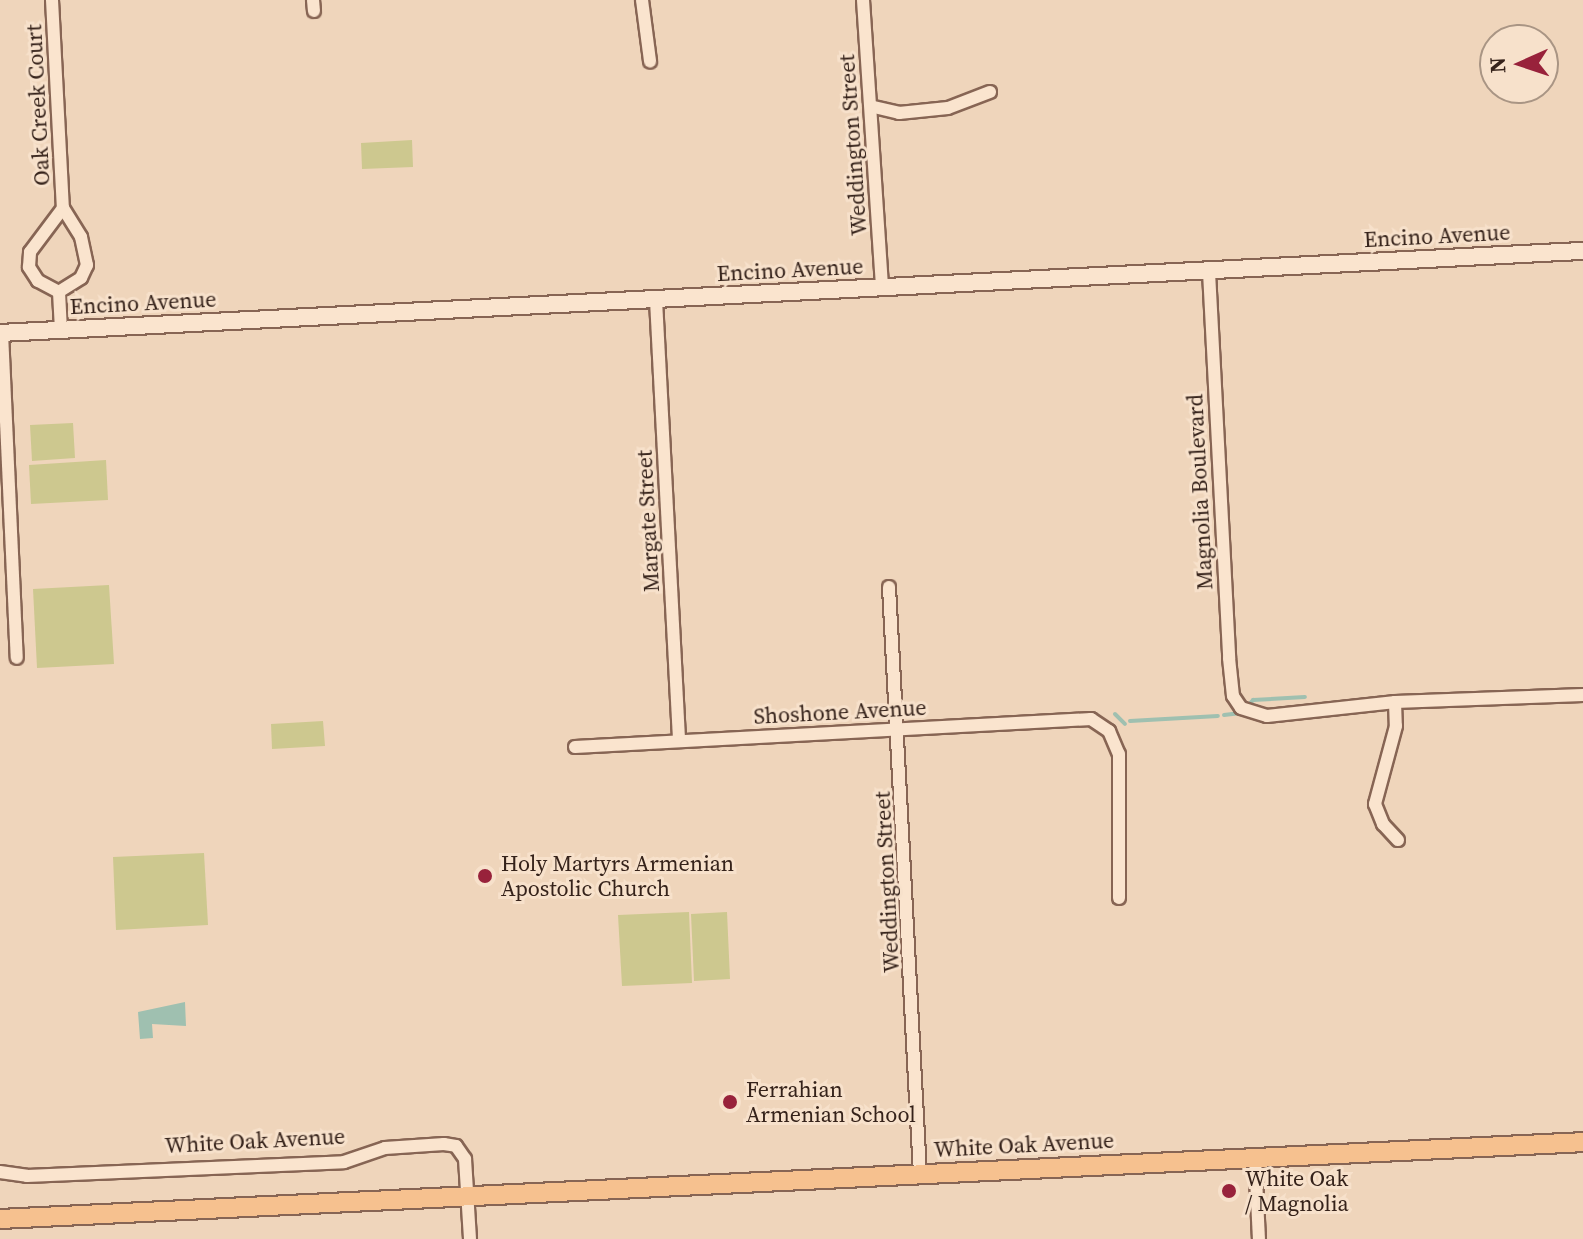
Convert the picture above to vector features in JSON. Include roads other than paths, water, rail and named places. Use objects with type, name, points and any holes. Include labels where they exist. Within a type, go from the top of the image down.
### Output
[{"type":"main road","name":"White Oak Avenue","points":[[0,1219],[1583,1142]]},
{"type":"street","name":"Oak Creek Court","points":[[52,0],[63,208],[81,237],[87,265],[81,278],[59,292],[38,281],[29,267],[30,252],[63,208]]},
{"type":"street","points":[[642,0],[650,61]]},
{"type":"street","name":"Weddington Street","points":[[863,0],[874,107],[882,287]]},
{"type":"street","points":[[874,123],[899,113],[948,108],[990,92]]},
{"type":"street","points":[[874,107],[899,113]]},
{"type":"street","name":"Encino Avenue","points":[[1,333],[1583,251]]},
{"type":"street","name":"Magnolia Boulevard","points":[[1209,272],[1233,696],[1241,708],[1267,716],[1395,702]]},
{"type":"street","points":[[59,292],[61,330]]},
{"type":"street","name":"Margate Street","points":[[656,300],[679,740]]},
{"type":"street","points":[[1,333],[17,658]]},
{"type":"street","name":"Weddington Street","points":[[889,587],[899,728],[920,1174]]},
{"type":"street","points":[[1398,840],[1383,824],[1375,804],[1396,726],[1395,702],[1583,695]]},
{"type":"street","name":"Shoshone Avenue","points":[[575,747],[1073,716],[1105,726],[1119,754],[1119,898]]},
{"type":"street","name":"White Oak Avenue","points":[[0,1172],[27,1176],[344,1162],[385,1148],[444,1144],[462,1151],[467,1197]]},
{"type":"street","points":[[1255,1158],[1259,1239]]},
{"type":"street","points":[[467,1197],[470,1239]]},
{"type":"waterway","points":[[1224,715],[1241,713],[1253,700],[1305,697]]},
{"type":"waterway","points":[[1115,714],[1125,724]]},
{"type":"waterway","points":[[1130,721],[1218,716]]},
{"type":"place","name":"Holy Martyrs Armenian Apostolic Church","points":[[485,876]]},
{"type":"place","name":"Ferrahian Armenian School","points":[[730,1102]]},
{"type":"place","name":"White Oak / Magnolia","points":[[1229,1191]]}]
